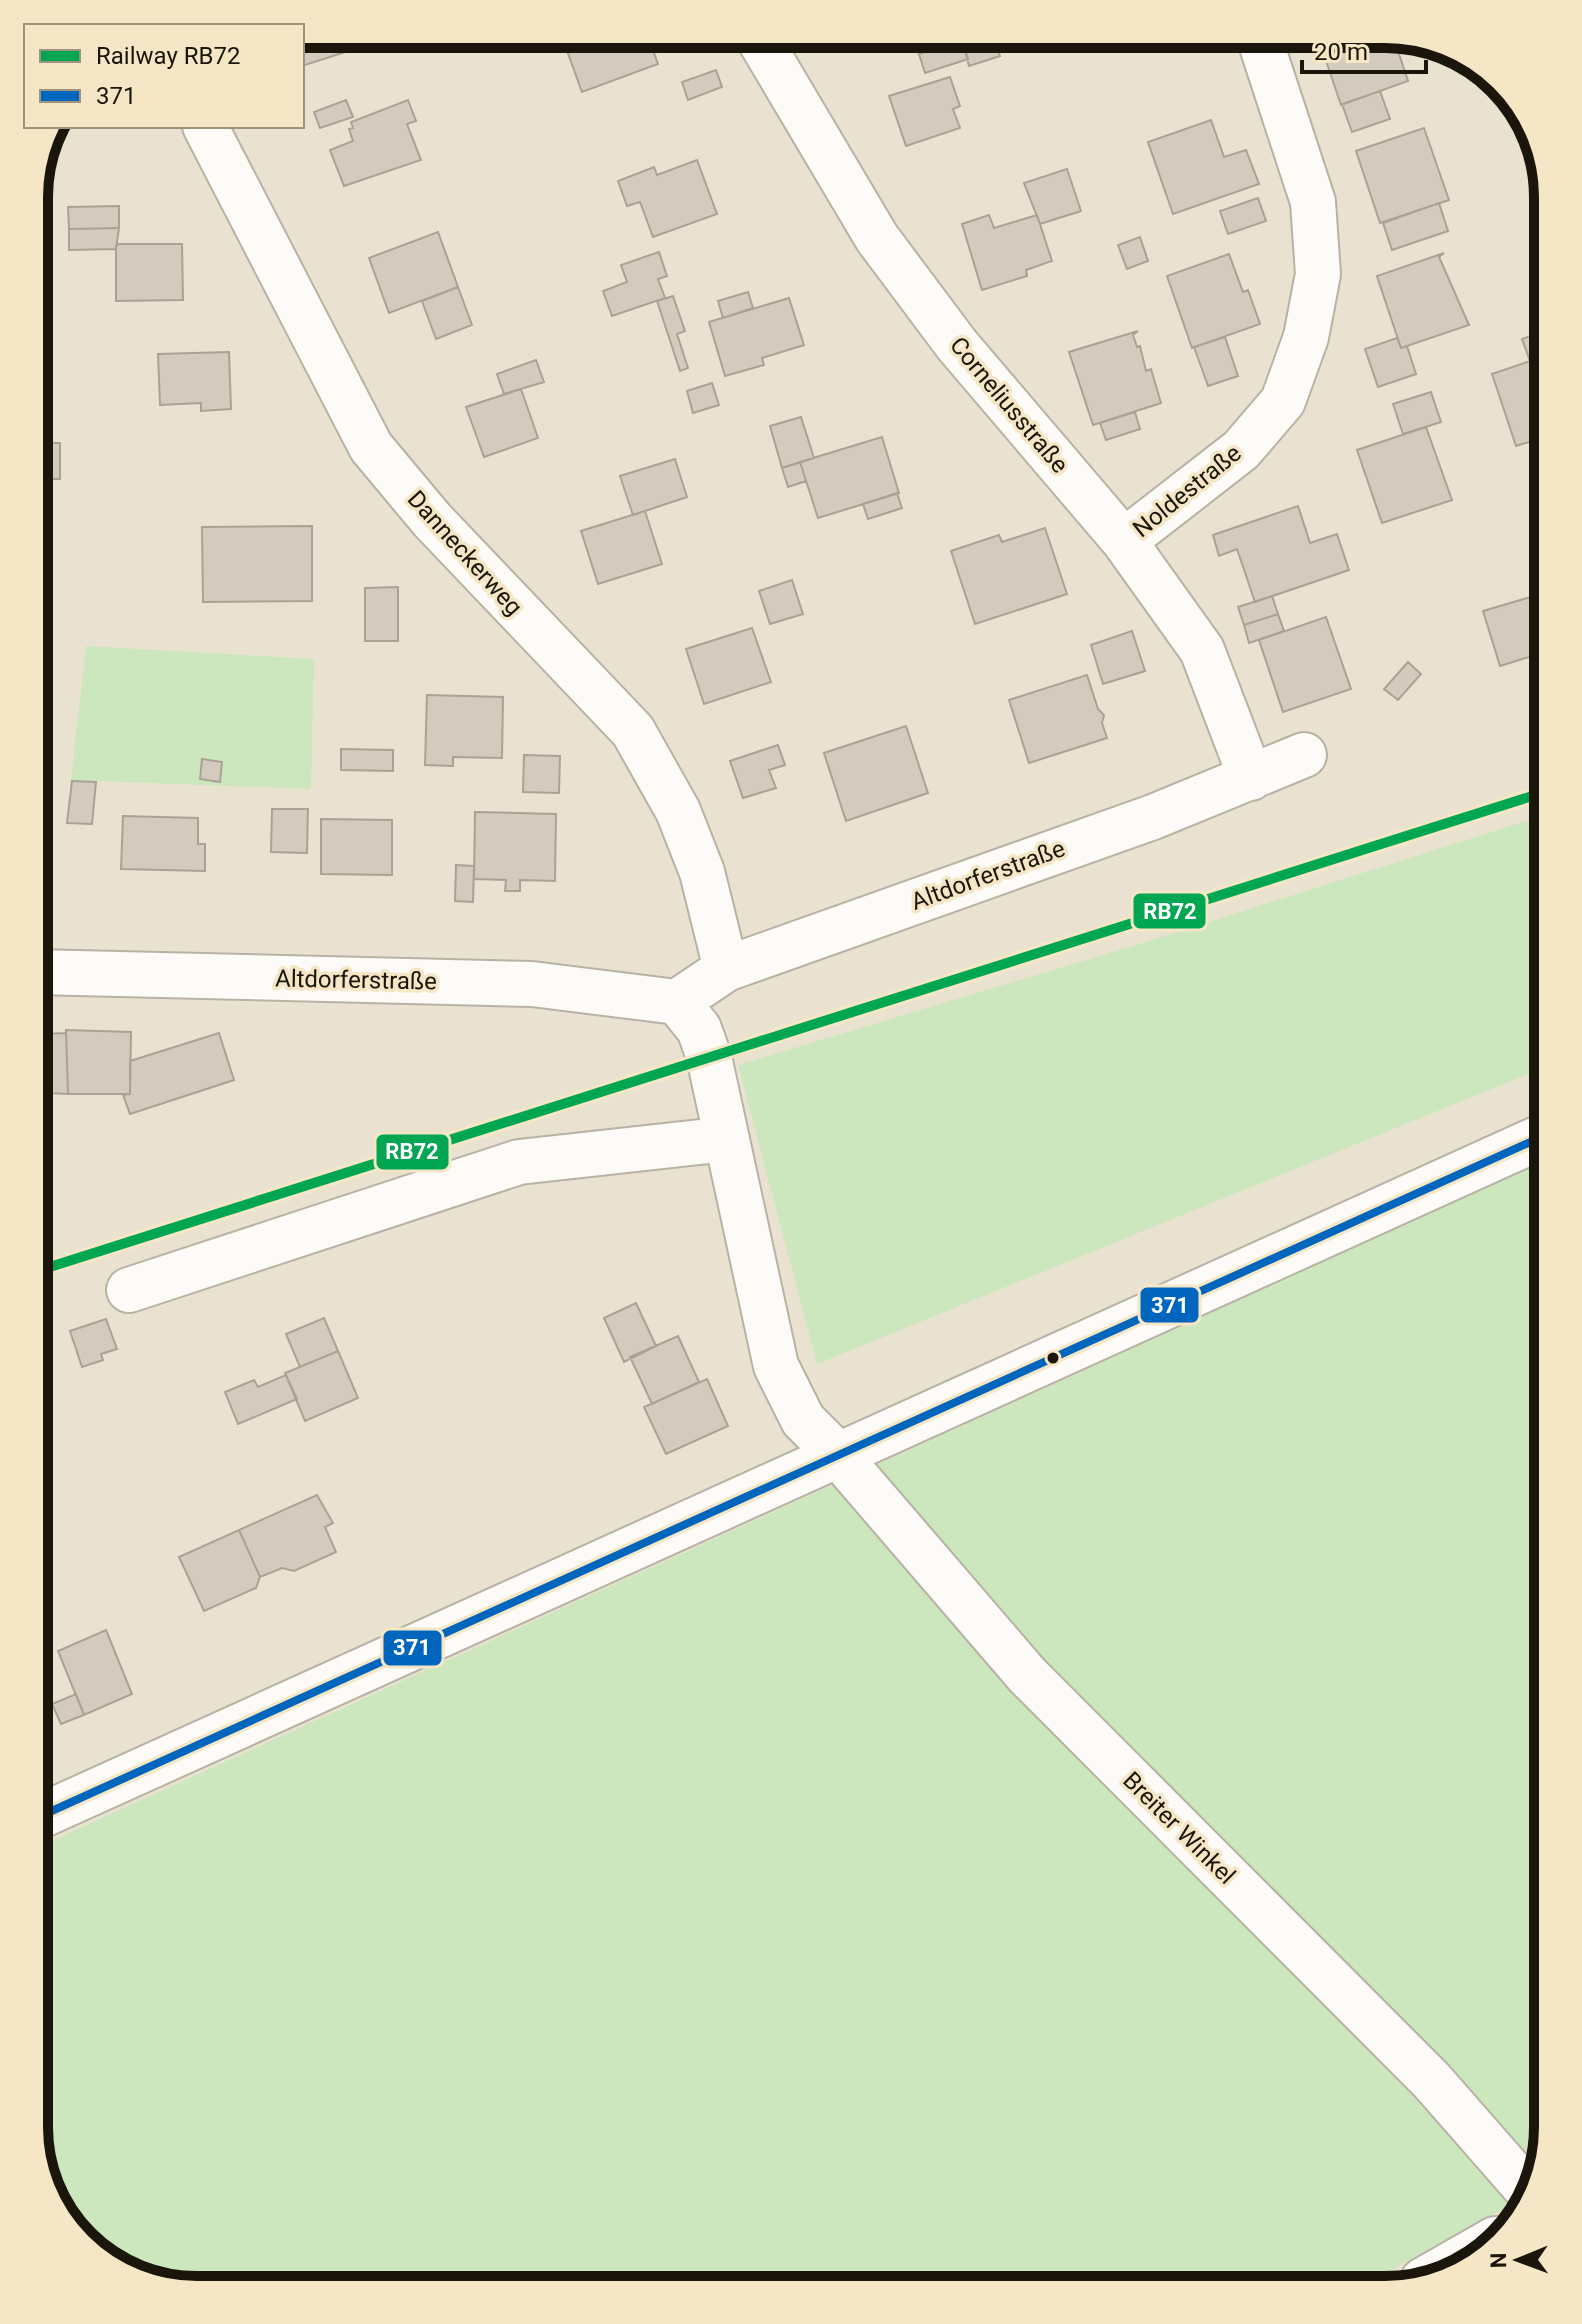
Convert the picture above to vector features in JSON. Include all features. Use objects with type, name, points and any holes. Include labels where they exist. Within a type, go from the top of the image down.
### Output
[{"type":"street","name":"Corneliusstraße","points":[[764,48],[877,238],[957,345],[1124,541],[1202,650],[1251,778]]},
{"type":"street","name":"Noldestraße","points":[[1124,541],[1241,450],[1283,401],[1306,337],[1318,274],[1313,202],[1263,48]]},
{"type":"street","name":"Danneckerweg","points":[[206,128],[371,447],[432,520],[633,731],[678,811],[702,872],[726,969]]},
{"type":"street","name":"Altdorferstraße","points":[[48,972],[532,984],[677,1002],[726,969],[1251,778],[1304,755]]},
{"type":"street","points":[[677,1002],[699,1029],[727,1139],[776,1366],[803,1420],[837,1454]]},
{"type":"street","points":[[129,1290],[519,1162],[727,1139]]},
{"type":"street","points":[[48,1813],[1534,1140]]},
{"type":"street","name":"Breiter Winkel","points":[[837,1454],[1027,1675],[1432,2081],[1523,2185]]},
{"type":"green space","points":[[86,646],[314,659],[311,789],[71,780]]},
{"type":"green space","points":[[1534,818],[1534,1072],[817,1364],[738,1065],[1136,945]]},
{"type":"green space","points":[[1534,1165],[1534,2127],[1529,2166],[1512,2205],[1478,2220],[1478,2223],[1380,2276],[187,2276],[140,2265],[106,2245],[92,2232],[68,2202],[59,2184],[49,2147],[48,1843]]},
{"type":"building","points":[[304,48],[358,48],[304,65]]},
{"type":"building","points":[[566,48],[652,48],[658,64],[582,92]]},
{"type":"building","points":[[937,48],[965,48],[968,59],[925,73],[919,54]]},
{"type":"building","points":[[964,48],[997,48],[1000,56],[969,66]]},
{"type":"building","points":[[1322,48],[1387,48],[1388,51],[1397,48],[1408,81],[1341,105]]},
{"type":"building","points":[[716,70],[722,87],[688,100],[682,82]]},
{"type":"building","points":[[950,77],[960,106],[953,109],[960,128],[906,146],[889,96]]},
{"type":"building","points":[[1380,91],[1390,119],[1352,132],[1342,104]]},
{"type":"building","points":[[346,100],[353,117],[320,128],[314,112]]},
{"type":"building","points":[[408,100],[416,121],[407,124],[421,160],[344,186],[330,150],[353,141],[349,129],[353,128],[351,122]]},
{"type":"building","points":[[1211,120],[1224,157],[1246,150],[1259,184],[1173,214],[1148,142]]},
{"type":"building","points":[[1424,128],[1449,200],[1380,223],[1356,151]]},
{"type":"building","points":[[697,160],[717,214],[653,237],[640,202],[627,206],[618,181],[654,167],[657,175]]},
{"type":"building","points":[[1067,169],[1081,211],[1040,224],[1024,183]]},
{"type":"building","points":[[1258,198],[1266,221],[1228,234],[1220,211]]},
{"type":"building","points":[[1439,203],[1448,231],[1392,250],[1383,223]]},
{"type":"building","points":[[119,206],[119,228],[69,229],[68,207]]},
{"type":"building","points":[[989,215],[994,228],[1037,215],[1052,261],[1026,270],[1027,276],[982,290],[962,224]]},
{"type":"building","points":[[119,228],[116,249],[69,250],[69,229]]},
{"type":"building","points":[[438,232],[458,287],[389,313],[369,258]]},
{"type":"building","points":[[1140,237],[1148,261],[1127,269],[1118,245]]},
{"type":"building","points":[[182,244],[183,300],[116,301],[116,245]]},
{"type":"building","points":[[659,252],[667,276],[658,279],[665,298],[612,316],[603,291],[627,282],[621,265]]},
{"type":"building","points":[[1444,253],[1439,257],[1469,325],[1401,348],[1377,276]]},
{"type":"building","points":[[1229,254],[1243,292],[1248,290],[1260,324],[1192,348],[1167,276]]},
{"type":"building","points":[[458,287],[472,325],[436,339],[422,301]]},
{"type":"building","points":[[748,292],[753,308],[723,318],[718,301]]},
{"type":"building","points":[[673,296],[685,331],[677,334],[688,368],[680,371],[657,301]]},
{"type":"building","points":[[789,298],[804,345],[762,358],[764,365],[725,376],[709,322]]},
{"type":"building","points":[[1138,331],[1133,335],[1137,347],[1140,346],[1146,371],[1151,369],[1161,403],[1093,425],[1069,352]]},
{"type":"building","points":[[1534,335],[1534,360],[1530,361],[1522,339]]},
{"type":"building","points":[[1225,337],[1238,376],[1208,386],[1194,347]]},
{"type":"building","points":[[1397,338],[1401,348],[1407,346],[1416,374],[1378,387],[1365,349]]},
{"type":"building","points":[[229,352],[231,409],[201,411],[201,403],[160,405],[158,354]]},
{"type":"building","points":[[536,360],[544,382],[504,394],[497,374]]},
{"type":"building","points":[[1534,360],[1534,440],[1516,446],[1492,374]]},
{"type":"building","points":[[712,383],[719,405],[693,413],[687,391]]},
{"type":"building","points":[[521,389],[538,438],[484,457],[466,407]]},
{"type":"building","points":[[1431,392],[1441,422],[1403,434],[1393,404]]},
{"type":"building","points":[[1135,412],[1140,429],[1106,440],[1100,423]]},
{"type":"building","points":[[801,417],[814,458],[782,468],[770,426]]},
{"type":"building","points":[[1426,427],[1452,500],[1382,523],[1357,450]]},
{"type":"building","points":[[882,437],[899,493],[818,518],[800,462]]},
{"type":"building","points":[[48,443],[60,443],[60,479],[48,479]]},
{"type":"building","points":[[675,459],[687,497],[633,515],[620,476]]},
{"type":"building","points":[[800,462],[806,481],[788,487],[782,468]]},
{"type":"building","points":[[897,493],[902,508],[868,519],[863,504]]},
{"type":"building","points":[[1298,506],[1310,543],[1337,534],[1349,570],[1255,602],[1237,549],[1219,556],[1213,535]]},
{"type":"building","points":[[645,511],[662,564],[598,584],[581,531]]},
{"type":"building","points":[[312,526],[312,601],[203,602],[202,527]]},
{"type":"building","points":[[1045,528],[1067,594],[975,624],[951,551],[999,535],[1002,542]]},
{"type":"building","points":[[792,580],[803,614],[770,624],[759,591]]},
{"type":"building","points":[[398,587],[398,641],[365,641],[365,588]]},
{"type":"building","points":[[1272,596],[1278,614],[1244,625],[1238,607]]},
{"type":"building","points":[[1534,596],[1534,655],[1500,666],[1483,611]]},
{"type":"building","points":[[1278,614],[1284,631],[1249,643],[1244,625]]},
{"type":"building","points":[[1326,617],[1351,689],[1283,712],[1259,640]]},
{"type":"building","points":[[752,628],[771,682],[704,704],[686,649]]},
{"type":"building","points":[[1132,631],[1145,671],[1103,684],[1091,645]]},
{"type":"building","points":[[1408,662],[1421,674],[1398,700],[1384,689]]},
{"type":"building","points":[[1087,675],[1098,709],[1104,715],[1102,723],[1107,738],[1029,763],[1009,700]]},
{"type":"building","points":[[427,695],[503,697],[502,758],[453,757],[453,766],[425,765]]},
{"type":"building","points":[[906,726],[928,793],[846,821],[824,753]]},
{"type":"building","points":[[778,745],[785,765],[769,770],[776,788],[743,798],[730,761]]},
{"type":"building","points":[[341,749],[393,750],[393,771],[341,770]]},
{"type":"building","points":[[524,755],[560,756],[559,793],[523,792]]},
{"type":"building","points":[[202,759],[222,762],[220,782],[200,779]]},
{"type":"building","points":[[72,781],[96,782],[92,824],[67,823]]},
{"type":"building","points":[[272,809],[308,809],[307,853],[271,852]]},
{"type":"building","points":[[475,812],[556,814],[555,881],[520,880],[520,891],[505,891],[506,880],[474,879]]},
{"type":"building","points":[[123,816],[198,818],[198,844],[205,844],[205,871],[121,869]]},
{"type":"building","points":[[321,819],[392,820],[392,875],[321,874]]},
{"type":"building","points":[[456,865],[474,866],[473,902],[455,901]]},
{"type":"building","points":[[66,1030],[131,1032],[130,1094],[68,1094]]},
{"type":"building","points":[[66,1033],[68,1094],[48,1093],[48,1034]]},
{"type":"building","points":[[219,1033],[234,1080],[130,1114],[123,1095],[130,1094],[130,1061]]},
{"type":"building","points":[[636,1303],[656,1346],[624,1362],[604,1318]]},
{"type":"building","points":[[324,1318],[338,1351],[300,1367],[286,1334]]},
{"type":"building","points":[[106,1319],[117,1349],[101,1354],[103,1360],[82,1367],[70,1331]]},
{"type":"building","points":[[678,1336],[699,1382],[652,1404],[630,1357]]},
{"type":"building","points":[[338,1351],[358,1398],[305,1421],[285,1373]]},
{"type":"building","points":[[286,1375],[297,1399],[238,1424],[225,1392],[254,1380],[258,1387]]},
{"type":"building","points":[[707,1379],[728,1426],[666,1454],[644,1407]]},
{"type":"building","points":[[317,1495],[333,1523],[325,1527],[336,1552],[294,1571],[282,1568],[260,1577],[239,1530]]},
{"type":"building","points":[[239,1530],[260,1577],[256,1588],[204,1611],[179,1557]]},
{"type":"building","points":[[106,1630],[132,1694],[84,1715],[58,1651]]},
{"type":"building","points":[[76,1694],[84,1715],[61,1724],[52,1704]]},
{"type":"rail line","name":"RB72","points":[[48,1268],[1534,795]]},
{"type":"transit line","name":"371","points":[[48,1813],[1534,1140]]}]
